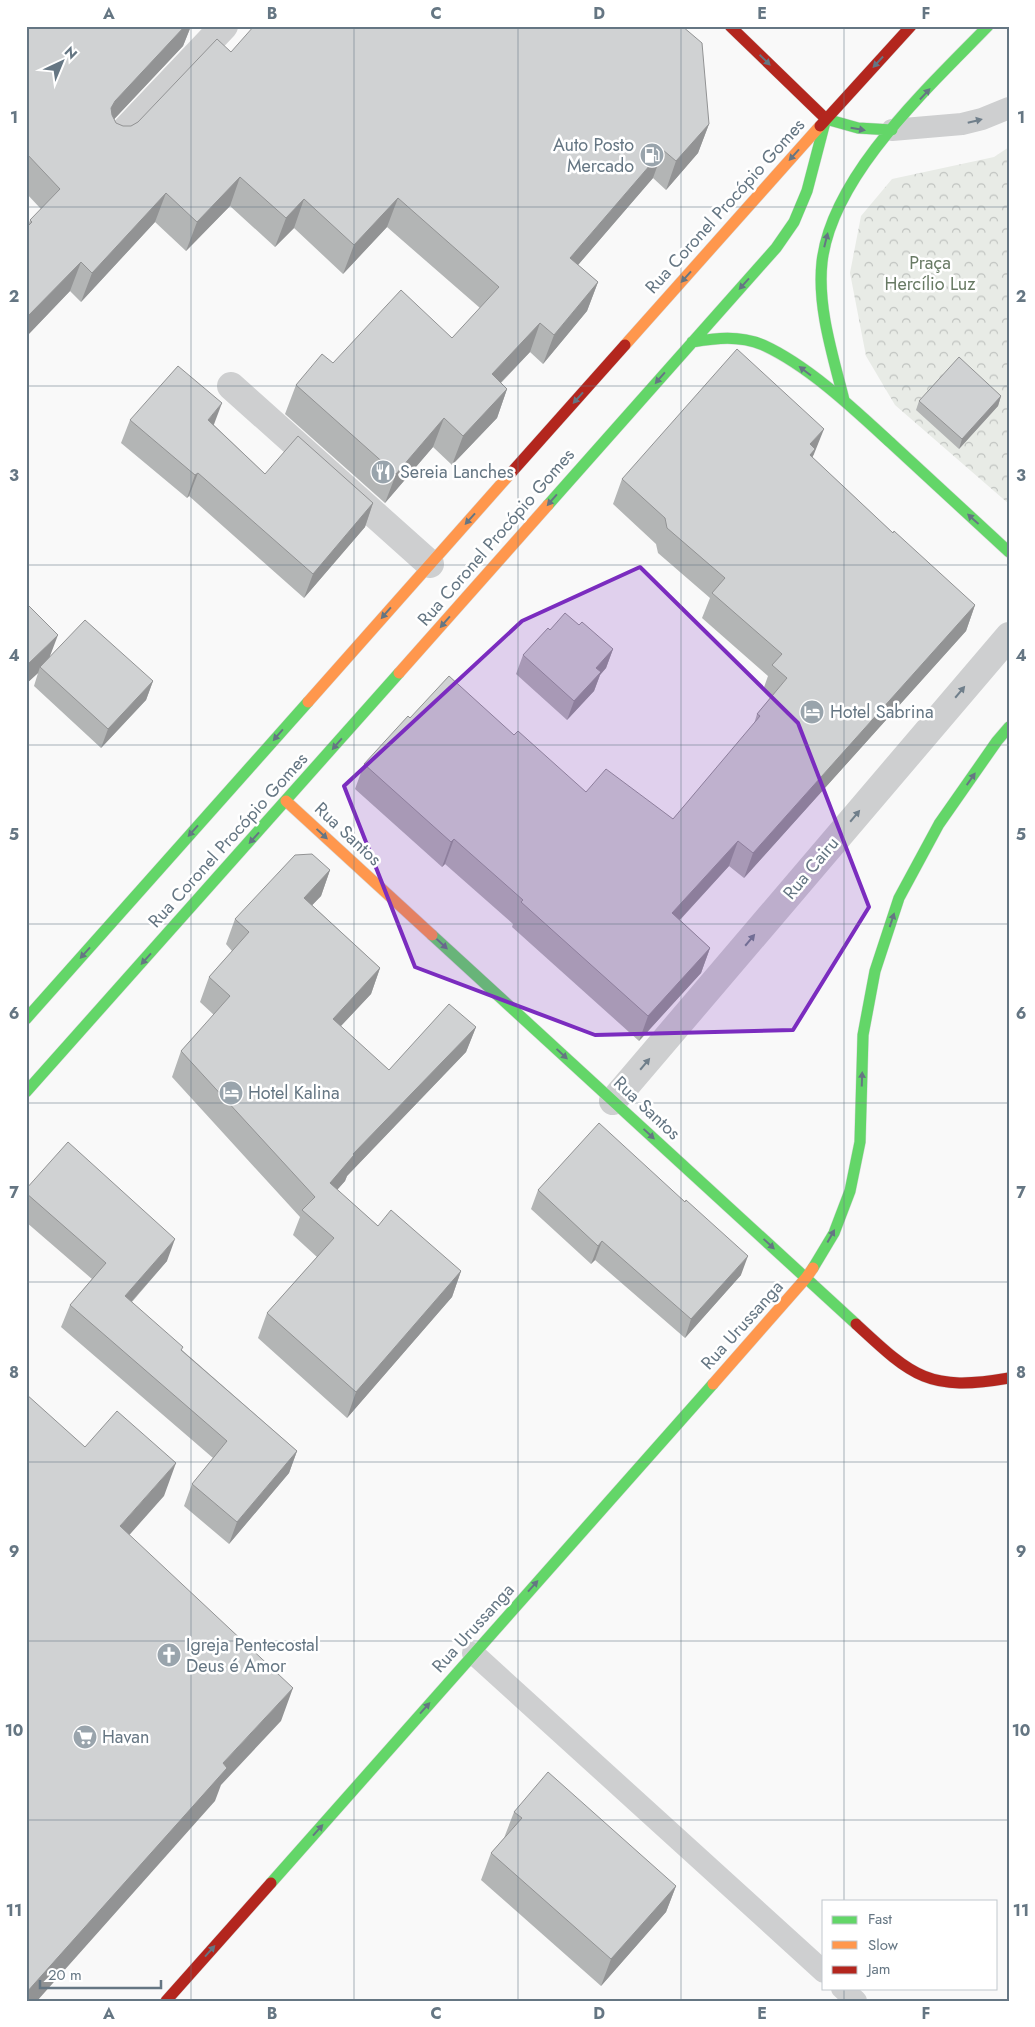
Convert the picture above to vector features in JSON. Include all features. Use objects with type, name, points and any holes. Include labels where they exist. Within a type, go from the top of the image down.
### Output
[{"type":"main road","points":[[730,26],[826,118],[846,127],[871,131],[892,130]]},
{"type":"main road","points":[[826,118],[911,26]]},
{"type":"main road","points":[[844,400],[825,318],[822,260],[826,238],[841,199],[855,177],[892,130],[988,26]]},
{"type":"main road","name":"Rua Coronel Procópio Gomes","points":[[26,1092],[776,248],[794,222],[807,190],[826,118]]},
{"type":"main road","name":"Rua Coronel Procópio Gomes","points":[[28,1013],[826,118]]},
{"type":"main road","points":[[692,342],[716,338],[738,338],[762,345],[789,360],[844,400],[1009,552]]},
{"type":"main road","name":"Rua Urussanga","points":[[166,2001],[806,1278],[834,1233],[850,1191],[860,1142],[863,1035],[875,970],[899,898],[939,824],[997,740],[1009,727]]},
{"type":"main road","name":"Rua Santos","points":[[286,801],[886,1352],[910,1369],[937,1382],[968,1384],[1009,1378]]},
{"type":"street","points":[[116,140],[224,26]]},
{"type":"street","points":[[231,386],[430,564]]},
{"type":"street","name":"Rua Cairu","points":[[613,1101],[1009,636]]},
{"type":"lane","points":[[892,130],[962,124],[982,119],[1009,108]]},
{"type":"lane","points":[[474,1654],[822,1970]]},
{"type":"lane","points":[[844,1990],[856,2001]]},
{"type":"highlighted area","points":[[640,567],[798,723],[869,907],[793,1030],[595,1035],[415,967],[344,786],[522,621]]},
{"type":"green space","name":"Praça Hercílio Luz","points":[[1009,147],[1009,504],[895,405],[866,356],[850,273],[861,216],[892,179],[994,157]]},
{"type":"building","points":[[26,26],[185,26],[115,101],[111,108],[116,123],[123,126],[131,126],[138,122],[217,39],[231,52],[254,26],[682,26],[702,43],[709,124],[676,161],[663,150],[570,258],[598,282],[554,335],[540,323],[492,374],[507,389],[463,436],[444,418],[396,474],[296,385],[322,354],[333,363],[401,290],[452,338],[499,287],[398,198],[354,245],[304,199],[286,218],[240,177],[197,222],[166,193],[92,273],[81,262],[26,318],[26,228],[32,222],[30,220],[60,189],[26,153]]},
{"type":"building","points":[[737,349],[824,429],[810,444],[815,449],[810,455],[893,533],[894,531],[975,605],[753,853],[738,841],[672,913],[710,948],[648,1016],[521,902],[523,900],[454,839],[451,842],[364,764],[408,716],[410,718],[449,676],[514,735],[518,731],[586,792],[606,769],[673,819],[760,716],[757,714],[787,678],[772,665],[782,654],[712,593],[725,578],[667,528],[665,518],[622,479]]},
{"type":"building","points":[[959,357],[1001,396],[962,439],[919,401]]},
{"type":"building","points":[[178,366],[222,403],[208,420],[265,474],[298,436],[373,503],[313,574],[198,473],[195,475],[130,420]]},
{"type":"building","points":[[26,603],[58,635],[26,666]]},
{"type":"building","points":[[565,613],[579,625],[582,622],[613,649],[596,668],[601,672],[574,701],[523,655]]},
{"type":"building","points":[[85,620],[153,681],[108,729],[40,667]]},
{"type":"building","points":[[312,854],[330,870],[304,898],[380,968],[333,1019],[389,1070],[449,1004],[476,1027],[353,1154],[330,1183],[378,1226],[391,1210],[461,1271],[356,1392],[267,1313],[334,1238],[302,1210],[315,1197],[181,1051],[230,996],[209,977],[249,932],[235,919],[295,855]]},
{"type":"building","points":[[599,1123],[685,1202],[686,1200],[748,1256],[691,1319],[602,1241],[598,1246],[538,1190]]},
{"type":"building","points":[[68,1142],[175,1239],[125,1296],[183,1347],[181,1350],[297,1451],[237,1522],[192,1484],[227,1441],[70,1305],[106,1263],[26,1193],[26,1189]]},
{"type":"building","points":[[26,1394],[85,1447],[117,1411],[176,1463],[120,1526],[293,1688],[223,1763],[227,1768],[26,1993]]},
{"type":"building","points":[[548,1772],[676,1886],[611,1959],[491,1853],[522,1818],[514,1812]]},
{"type":"traffic: fast","points":[[844,400],[827,331],[822,296],[822,262],[830,229],[844,197],[864,165],[887,134],[939,76],[988,26]]},
{"type":"traffic: fast","points":[[826,119],[858,128],[892,130]]},
{"type":"traffic: fast","points":[[548,505],[776,248],[794,222],[807,191],[825,122]]},
{"type":"traffic: fast","points":[[692,342],[719,339],[745,340],[763,345],[797,365],[847,403],[1009,552]]},
{"type":"traffic: fast","points":[[26,1092],[399,673]]},
{"type":"traffic: fast","points":[[26,1019],[308,702]]},
{"type":"traffic: fast","points":[[813,1268],[834,1233],[850,1191],[860,1142],[863,1035],[875,971],[899,898],[939,824],[997,741],[1009,727]]},
{"type":"traffic: fast","points":[[432,935],[856,1324]]},
{"type":"traffic: fast","points":[[271,1883],[713,1384]]},
{"type":"traffic: slow","points":[[625,345],[820,126]]},
{"type":"traffic: slow","points":[[308,702],[510,474]]},
{"type":"traffic: slow","points":[[399,673],[548,505]]},
{"type":"traffic: slow","points":[[286,801],[432,935]]},
{"type":"traffic: slow","points":[[713,1384],[813,1268]]},
{"type":"traffic: jam","points":[[730,26],[826,119]]},
{"type":"traffic: jam","points":[[820,126],[911,26]]},
{"type":"traffic: jam","points":[[510,474],[625,345]]},
{"type":"traffic: jam","points":[[856,1324],[893,1357],[908,1368],[924,1376],[940,1381],[959,1383],[1009,1378]]},
{"type":"traffic: jam","points":[[166,2001],[271,1883]]},
{"type":"place","name":"Auto Posto Mercado","points":[[652,155]]},
{"type":"place","name":"Sereia Lanches","points":[[383,472]]},
{"type":"place","name":"Hotel Sabrina","points":[[812,712]]},
{"type":"place","name":"Hotel Kalina","points":[[231,1093]]},
{"type":"place","name":"Igreja Pentecostal Deus é Amor","points":[[169,1655]]},
{"type":"place","name":"Havan","points":[[85,1737]]}]
